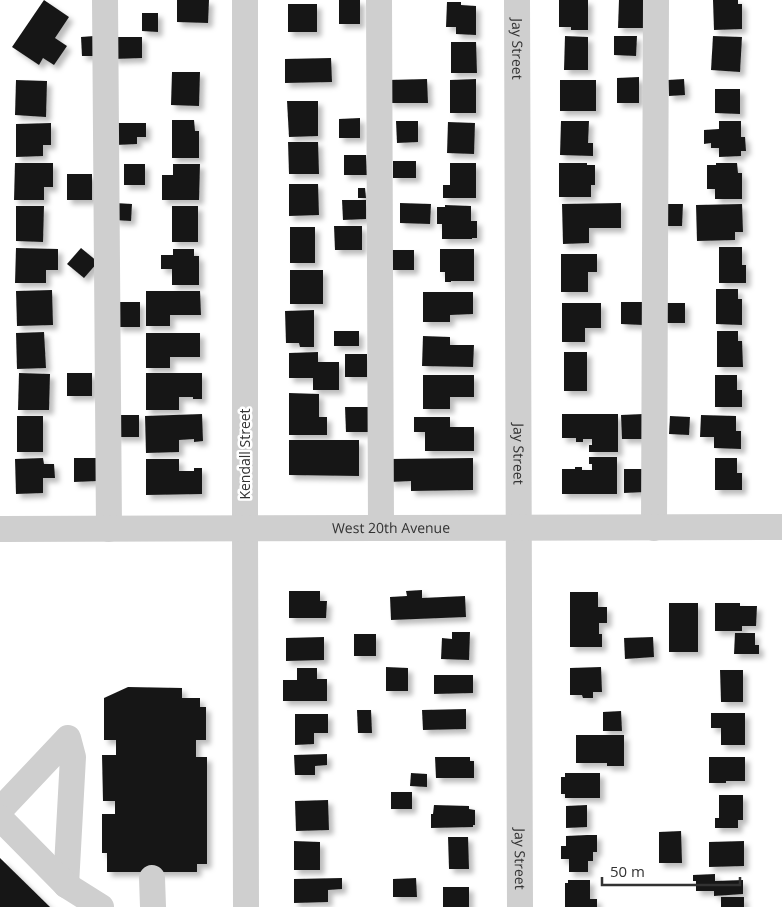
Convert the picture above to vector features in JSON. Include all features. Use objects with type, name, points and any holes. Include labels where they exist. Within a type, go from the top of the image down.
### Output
[{"type":"street","points":[[105,0],[108,529]]},
{"type":"street","name":"Kendall Street","points":[[245,0],[244,528],[246,907]]},
{"type":"street","points":[[380,0],[381,528]]},
{"type":"street","name":"Jay Street","points":[[517,0],[520,907]]},
{"type":"street","points":[[654,528],[656,0]]},
{"type":"street","name":"West 20th Avenue","points":[[0,529],[782,527]]},
{"type":"street","points":[[0,810],[68,738],[73,757],[66,884]]},
{"type":"street","points":[[0,818],[66,884],[101,907]]},
{"type":"street","points":[[152,878],[153,907]]},
{"type":"building","points":[[44,0],[69,17],[55,38],[67,46],[54,65],[43,58],[39,65],[12,47]]},
{"type":"building","points":[[177,0],[209,0],[208,23],[177,22]]},
{"type":"building","points":[[339,0],[360,0],[360,24],[339,24]]},
{"type":"building","points":[[559,0],[588,0],[588,30],[571,30],[571,27],[559,27]]},
{"type":"building","points":[[619,0],[646,0],[646,28],[618,28]]},
{"type":"building","points":[[713,0],[738,0],[738,4],[742,4],[742,29],[714,30]]},
{"type":"building","points":[[447,2],[461,2],[461,5],[476,6],[476,35],[456,34],[456,27],[446,27]]},
{"type":"building","points":[[288,4],[317,4],[317,32],[288,32]]},
{"type":"building","points":[[142,13],[158,13],[158,32],[142,31]]},
{"type":"building","points":[[94,36],[95,56],[82,56],[81,37]]},
{"type":"building","points":[[565,36],[588,37],[588,70],[564,70]]},
{"type":"building","points":[[614,36],[637,36],[636,56],[614,55]]},
{"type":"building","points":[[713,36],[742,37],[740,72],[711,70]]},
{"type":"building","points":[[112,37],[142,37],[142,58],[113,59]]},
{"type":"building","points":[[451,42],[476,42],[477,73],[451,73]]},
{"type":"building","points":[[331,58],[332,82],[285,83],[285,59]]},
{"type":"building","points":[[172,72],[200,72],[199,106],[171,105]]},
{"type":"building","points":[[639,77],[639,103],[617,103],[617,78]]},
{"type":"building","points":[[427,79],[428,103],[389,103],[388,80]]},
{"type":"building","points":[[476,79],[476,113],[450,113],[450,80]]},
{"type":"building","points":[[684,79],[685,95],[669,96],[668,80]]},
{"type":"building","points":[[16,80],[47,81],[46,117],[15,115]]},
{"type":"building","points":[[560,80],[596,80],[596,111],[560,111]]},
{"type":"building","points":[[715,89],[740,89],[740,114],[715,113]]},
{"type":"building","points":[[287,101],[318,101],[318,136],[289,137]]},
{"type":"building","points":[[360,118],[360,138],[339,138],[339,119]]},
{"type":"building","points":[[172,120],[194,120],[195,131],[199,131],[199,158],[172,158]]},
{"type":"building","points":[[396,121],[418,121],[418,142],[397,143]]},
{"type":"building","points":[[561,121],[589,121],[588,143],[593,143],[593,156],[560,155]]},
{"type":"building","points":[[719,121],[741,121],[741,137],[745,137],[746,151],[741,151],[741,156],[719,157],[719,148],[711,148],[711,143],[704,144],[704,130],[719,129]]},
{"type":"building","points":[[448,122],[475,123],[474,154],[447,153]]},
{"type":"building","points":[[51,123],[51,145],[43,145],[43,156],[16,157],[16,124]]},
{"type":"building","points":[[116,123],[146,123],[146,137],[137,137],[137,144],[116,145]]},
{"type":"building","points":[[288,142],[318,142],[319,174],[289,174]]},
{"type":"building","points":[[344,155],[366,155],[367,175],[344,175]]},
{"type":"building","points":[[393,161],[416,161],[416,178],[393,178]]},
{"type":"building","points":[[15,163],[53,163],[53,187],[44,187],[44,200],[14,200]]},
{"type":"building","points":[[450,163],[476,163],[476,198],[443,198],[443,185],[450,185]]},
{"type":"building","points":[[559,163],[587,163],[587,165],[595,165],[595,185],[591,185],[591,197],[559,197]]},
{"type":"building","points":[[716,163],[737,163],[738,173],[742,173],[742,199],[715,199],[715,189],[707,189],[707,165],[716,165]]},
{"type":"building","points":[[124,164],[145,164],[145,185],[124,185]]},
{"type":"building","points":[[173,164],[200,164],[199,200],[162,200],[162,175],[173,175]]},
{"type":"building","points":[[67,174],[92,174],[92,200],[67,200]]},
{"type":"building","points":[[289,184],[318,184],[319,215],[289,216]]},
{"type":"building","points":[[358,188],[365,188],[366,198],[358,198]]},
{"type":"building","points":[[342,200],[366,200],[366,219],[343,220]]},
{"type":"building","points":[[115,203],[132,204],[131,221],[114,220]]},
{"type":"building","points":[[400,203],[431,204],[430,224],[400,223]]},
{"type":"building","points":[[621,203],[621,228],[589,228],[589,243],[563,244],[562,204]]},
{"type":"building","points":[[662,204],[683,204],[682,226],[662,226]]},
{"type":"building","points":[[742,204],[743,232],[735,232],[735,240],[697,241],[696,205]]},
{"type":"building","points":[[445,205],[471,206],[471,221],[477,221],[477,238],[442,239],[442,224],[437,224],[437,207],[445,207]]},
{"type":"building","points":[[16,206],[44,206],[43,242],[16,241]]},
{"type":"building","points":[[172,206],[198,206],[198,242],[172,242]]},
{"type":"building","points":[[334,226],[362,226],[362,250],[335,250]]},
{"type":"building","points":[[290,227],[315,227],[315,263],[290,263]]},
{"type":"building","points":[[719,247],[742,247],[742,265],[746,265],[746,283],[719,283]]},
{"type":"building","points":[[16,248],[58,249],[58,270],[46,270],[46,283],[15,283]]},
{"type":"building","points":[[81,248],[98,262],[84,278],[67,264]]},
{"type":"building","points":[[173,249],[194,249],[194,256],[199,256],[199,285],[172,285],[172,269],[161,269],[161,255],[173,255]]},
{"type":"building","points":[[440,249],[474,249],[474,281],[445,282],[445,272],[440,272]]},
{"type":"building","points":[[392,250],[414,250],[414,270],[392,270]]},
{"type":"building","points":[[561,254],[597,254],[597,272],[588,272],[588,292],[561,292]]},
{"type":"building","points":[[290,270],[323,270],[323,304],[290,304]]},
{"type":"building","points":[[716,289],[738,289],[738,299],[742,299],[742,325],[716,324]]},
{"type":"building","points":[[52,290],[53,325],[17,326],[16,291]]},
{"type":"building","points":[[146,291],[200,291],[201,315],[170,315],[170,326],[146,326]]},
{"type":"building","points":[[423,292],[473,292],[473,314],[450,315],[450,322],[423,322]]},
{"type":"building","points":[[117,302],[140,302],[140,327],[117,327]]},
{"type":"building","points":[[621,302],[643,302],[643,325],[621,324]]},
{"type":"building","points":[[562,303],[601,303],[601,328],[585,328],[585,342],[562,342]]},
{"type":"building","points":[[663,303],[685,303],[685,323],[664,323]]},
{"type":"building","points":[[314,310],[314,347],[300,347],[299,343],[286,343],[285,311]]},
{"type":"building","points":[[334,331],[359,331],[359,346],[334,346]]},
{"type":"building","points":[[717,331],[738,331],[738,341],[742,341],[743,367],[717,367]]},
{"type":"building","points":[[44,332],[46,368],[17,369],[16,333]]},
{"type":"building","points":[[146,333],[200,333],[200,357],[170,357],[170,368],[146,368]]},
{"type":"building","points":[[423,336],[450,337],[450,345],[474,345],[473,367],[422,366]]},
{"type":"building","points":[[318,352],[318,362],[339,362],[339,390],[313,390],[313,378],[289,378],[289,353]]},
{"type":"building","points":[[564,352],[587,352],[587,391],[564,391]]},
{"type":"building","points":[[345,354],[367,354],[367,377],[345,377]]},
{"type":"building","points":[[19,373],[50,374],[49,410],[18,410]]},
{"type":"building","points":[[67,373],[92,373],[92,396],[67,396]]},
{"type":"building","points":[[146,373],[202,373],[202,399],[179,397],[179,410],[146,410]]},
{"type":"building","points":[[423,375],[474,375],[474,397],[450,397],[450,409],[423,409]]},
{"type":"building","points":[[715,375],[737,375],[737,390],[742,390],[742,407],[715,407]]},
{"type":"building","points":[[289,393],[319,394],[319,417],[327,417],[327,435],[289,435]]},
{"type":"building","points":[[345,407],[368,407],[368,432],[346,432]]},
{"type":"building","points":[[202,414],[203,441],[194,442],[194,439],[179,440],[179,452],[146,453],[145,416]]},
{"type":"building","points":[[562,414],[618,414],[618,452],[589,452],[589,445],[592,445],[592,439],[583,439],[583,442],[576,442],[576,438],[562,438]]},
{"type":"building","points":[[643,414],[643,439],[622,439],[621,415]]},
{"type":"building","points":[[115,415],[139,415],[139,437],[115,437]]},
{"type":"building","points":[[701,415],[736,416],[736,431],[741,431],[741,449],[714,448],[714,437],[700,437]]},
{"type":"building","points":[[17,416],[43,416],[43,452],[17,452]]},
{"type":"building","points":[[670,416],[690,417],[689,435],[669,434]]},
{"type":"building","points":[[414,417],[450,417],[450,427],[474,427],[474,451],[425,451],[425,432],[414,432]]},
{"type":"building","points":[[289,440],[359,440],[359,476],[289,475]]},
{"type":"building","points":[[589,457],[617,457],[617,494],[562,494],[562,469],[582,467],[582,470],[592,470],[592,464],[589,464]]},
{"type":"building","points":[[43,458],[44,464],[54,464],[55,478],[43,478],[43,493],[16,494],[15,459]]},
{"type":"building","points":[[74,458],[97,458],[97,481],[74,482]]},
{"type":"building","points":[[473,458],[473,490],[411,491],[411,481],[390,482],[390,459]]},
{"type":"building","points":[[715,458],[737,458],[737,473],[742,473],[742,490],[715,490]]},
{"type":"building","points":[[146,459],[179,459],[179,471],[194,471],[194,468],[202,468],[202,494],[146,495]]},
{"type":"building","points":[[624,469],[645,469],[645,492],[624,493]]},
{"type":"building","points":[[422,590],[422,598],[465,596],[466,617],[391,620],[390,597],[407,596],[406,591]]},
{"type":"building","points":[[289,591],[320,591],[320,601],[327,601],[326,618],[289,618]]},
{"type":"building","points":[[570,592],[598,592],[598,607],[607,607],[607,623],[599,623],[599,634],[602,634],[602,647],[570,647]]},
{"type":"building","points":[[669,603],[698,603],[698,652],[669,652]]},
{"type":"building","points":[[715,603],[740,603],[740,606],[757,606],[756,626],[742,626],[742,631],[715,631]]},
{"type":"building","points":[[452,632],[470,632],[469,660],[441,659],[442,638],[452,639]]},
{"type":"building","points":[[735,633],[755,633],[755,645],[759,645],[759,654],[734,654]]},
{"type":"building","points":[[354,634],[376,634],[376,656],[354,656]]},
{"type":"building","points":[[324,637],[324,660],[286,661],[286,638]]},
{"type":"building","points":[[653,637],[654,657],[625,659],[624,638]]},
{"type":"building","points":[[386,667],[408,668],[408,691],[386,691]]},
{"type":"building","points":[[601,667],[602,692],[593,692],[593,698],[583,698],[582,695],[570,695],[570,668]]},
{"type":"building","points":[[297,668],[317,668],[317,679],[327,679],[327,701],[283,701],[283,680],[297,680]]},
{"type":"building","points":[[720,670],[743,670],[743,702],[721,702]]},
{"type":"building","points":[[434,675],[473,675],[473,693],[434,694]]},
{"type":"building","points":[[128,687],[182,688],[182,698],[200,698],[200,707],[206,707],[206,740],[196,740],[196,757],[207,757],[207,864],[197,864],[197,872],[107,872],[107,853],[102,853],[102,814],[115,814],[115,801],[103,801],[102,755],[116,755],[116,740],[104,740],[104,698]]},
{"type":"building","points":[[466,709],[466,729],[423,730],[422,710]]},
{"type":"building","points":[[357,710],[371,710],[372,733],[358,733]]},
{"type":"building","points":[[621,711],[622,731],[603,731],[603,712]]},
{"type":"building","points":[[711,713],[745,713],[745,745],[721,745],[721,728],[711,728]]},
{"type":"building","points":[[295,714],[328,714],[328,733],[314,733],[314,744],[295,745]]},
{"type":"building","points":[[576,735],[624,735],[624,766],[607,766],[607,763],[576,763]]},
{"type":"building","points":[[327,754],[327,765],[315,766],[315,775],[295,775],[294,755]]},
{"type":"building","points":[[435,757],[470,757],[470,761],[474,761],[474,778],[436,778]]},
{"type":"building","points":[[709,757],[745,757],[745,781],[709,783]]},
{"type":"building","points":[[411,773],[427,774],[427,787],[410,786]]},
{"type":"building","points":[[565,773],[600,773],[600,798],[565,798],[565,794],[561,794],[561,777],[565,777]]},
{"type":"building","points":[[391,792],[412,792],[412,809],[391,809]]},
{"type":"building","points":[[719,795],[743,795],[743,820],[738,820],[738,828],[715,828],[715,818],[719,818]]},
{"type":"building","points":[[328,800],[329,830],[296,831],[295,801]]},
{"type":"building","points":[[434,805],[469,806],[469,809],[475,810],[475,825],[473,827],[431,828],[431,814],[433,814]]},
{"type":"building","points":[[587,805],[587,827],[566,828],[566,806]]},
{"type":"building","points":[[681,831],[682,863],[659,863],[659,832]]},
{"type":"building","points":[[597,835],[597,852],[593,852],[593,861],[588,861],[588,872],[569,872],[569,859],[561,859],[561,846],[566,846],[566,836]]},
{"type":"building","points":[[448,837],[468,837],[469,869],[449,869]]},
{"type":"building","points":[[294,841],[320,842],[320,870],[294,870]]},
{"type":"building","points":[[744,841],[744,866],[709,867],[709,842]]},
{"type":"building","points":[[0,858],[50,907],[0,907]]},
{"type":"building","points":[[715,874],[715,881],[743,880],[743,894],[714,896],[714,891],[696,891],[696,881],[693,881],[693,875]]},
{"type":"building","points":[[342,878],[342,889],[328,890],[328,902],[294,903],[294,879]]},
{"type":"building","points":[[416,878],[417,897],[393,897],[393,879]]},
{"type":"building","points":[[568,880],[590,880],[590,899],[597,899],[597,907],[565,907],[565,883],[568,883]]},
{"type":"building","points":[[443,887],[469,887],[469,907],[443,907]]},
{"type":"building","points":[[721,897],[744,897],[744,907],[721,907]]}]
